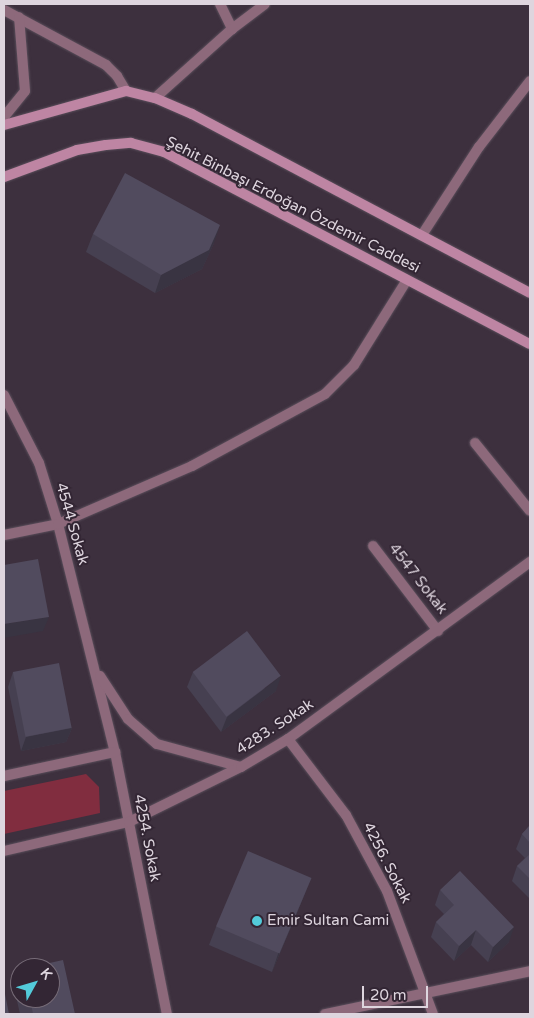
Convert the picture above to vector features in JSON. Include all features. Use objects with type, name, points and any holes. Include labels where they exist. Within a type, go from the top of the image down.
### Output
[{"type":"main road","name":"Şehit Binbaşı Erdoğan Özdemir Caddesi","points":[[4,124],[126,91],[155,98],[192,114],[530,293]]},
{"type":"main road","name":"Şehit Binbaşı Erdoğan Özdemir Caddesi","points":[[4,176],[77,150],[130,143],[164,152],[530,344]]},
{"type":"street","points":[[220,4],[232,29]]},
{"type":"street","points":[[155,98],[232,29],[265,4]]},
{"type":"street","points":[[4,10],[106,65],[117,76],[126,91]]},
{"type":"street","points":[[4,117],[25,91],[19,17]]},
{"type":"street","points":[[422,235],[480,147],[530,81]]},
{"type":"street","points":[[4,535],[58,524],[192,466],[325,394],[354,365],[407,280]]},
{"type":"street","name":"4544 Sokak","points":[[4,395],[39,463],[58,524],[95,668]]},
{"type":"street","points":[[475,443],[530,511]]},
{"type":"street","name":"4547 Sokak","points":[[373,546],[438,631]]},
{"type":"street","name":"4283. Sokak","points":[[4,851],[129,822],[241,767],[288,739],[530,562]]},
{"type":"street","points":[[95,668],[128,719],[156,744],[241,767]]},
{"type":"street","name":"4254. Sokak","points":[[95,668],[115,752],[167,1014]]},
{"type":"street","name":"4256. Sokak","points":[[288,739],[346,815],[387,891],[427,992],[433,1014]]},
{"type":"street","points":[[4,776],[115,752]]},
{"type":"street","points":[[325,1014],[530,971]]},
{"type":"shaded area","points":[[86,774],[99,787],[100,813],[4,834],[4,791]]},
{"type":"building","points":[[125,173],[220,225],[209,250],[161,275],[93,234]]},
{"type":"building","points":[[38,559],[49,617],[4,624],[4,565]]},
{"type":"building","points":[[247,631],[281,676],[226,717],[193,672]]},
{"type":"building","points":[[59,663],[72,728],[25,737],[13,672]]},
{"type":"building","points":[[530,825],[530,843],[522,834]]},
{"type":"building","name":"Emir Sultan Cami","points":[[248,851],[312,878],[279,953],[216,926]]},
{"type":"building","points":[[530,854],[530,879],[517,866]]},
{"type":"building","points":[[460,871],[514,927],[493,947],[476,930],[459,946],[436,922],[454,905],[440,890]]},
{"type":"building","points":[[63,960],[75,1014],[33,1014],[32,1008],[60,1008],[60,961]]},
{"type":"building","points":[[4,989],[9,1014],[4,1014]]},
{"type":"place","name":"Emir Sultan Cami","points":[[257,921]]}]
